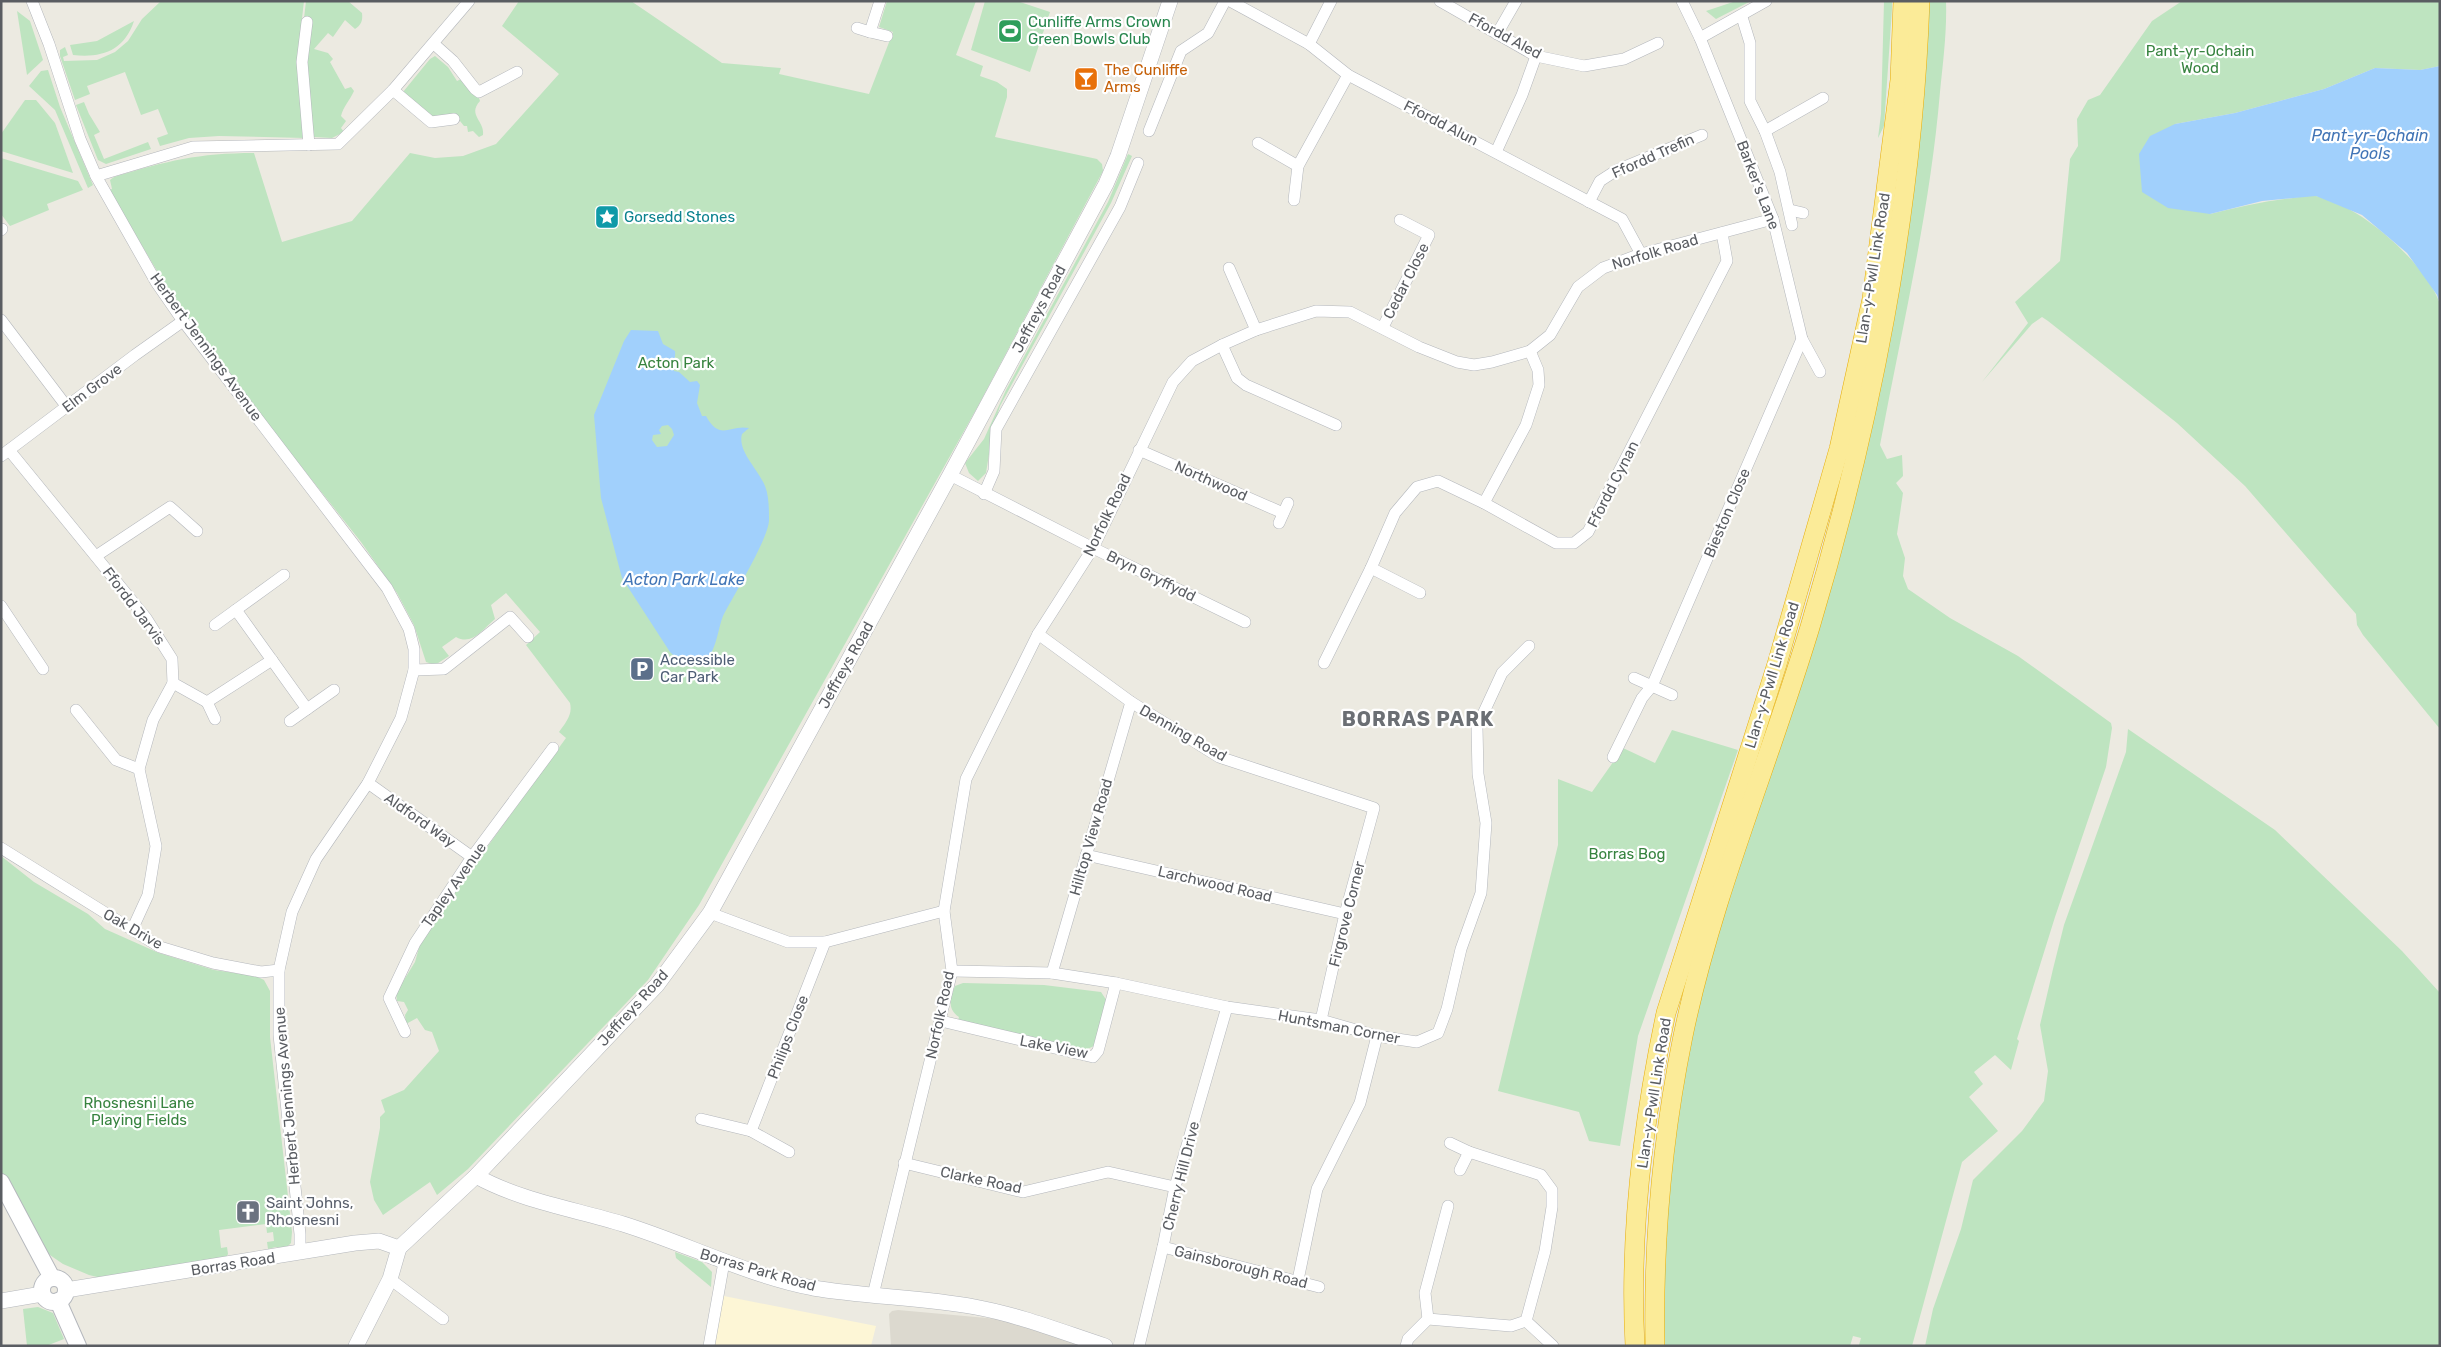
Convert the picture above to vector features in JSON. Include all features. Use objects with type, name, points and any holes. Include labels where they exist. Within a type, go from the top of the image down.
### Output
[{"type":"highway","name":"Llan-y-Pwll Link Road","points":[[1635,1346],[1637,1222],[1649,1105],[1658,1051],[1666,1013],[1777,664],[1839,449],[1872,299],[1900,80],[1903,1]]},
{"type":"highway","name":"Llan-y-Pwll Link Road","points":[[1655,1346],[1656,1231],[1665,1134],[1683,1034],[1709,936],[1752,797],[1810,628],[1861,440],[1894,259],[1918,71],[1920,1]]},
{"type":"main road","points":[[1,1182],[52,1278],[63,1282],[62,1296],[78,1346]]},
{"type":"main road","points":[[52,1278],[45,1282],[42,1294],[47,1300],[62,1296]]},
{"type":"street","name":"Herbert Jennings Avenue","points":[[32,1],[49,44],[80,138],[96,176],[132,242],[183,321],[387,588],[409,628],[414,649],[414,670],[401,718],[368,783],[316,859],[292,912],[279,970],[279,1035],[300,1234],[300,1253]]},
{"type":"street","points":[[96,176],[193,147],[327,146],[342,142],[393,90],[469,1]]},
{"type":"street","points":[[870,32],[880,1]]},
{"type":"street","name":"Jeffreys Road","points":[[399,1248],[476,1176],[657,986],[710,913],[950,475],[1106,184],[1118,156],[1170,1]]},
{"type":"street","points":[[1149,131],[1181,51],[1208,34],[1225,1]]},
{"type":"street","name":"Ffordd Alun","points":[[1230,1],[1308,44],[1348,75],[1622,219],[1641,254]]},
{"type":"street","points":[[1308,44],[1332,1]]},
{"type":"street","name":"Ffordd Aled","points":[[1440,1],[1536,56],[1584,66],[1624,59],[1658,43]]},
{"type":"street","points":[[1497,34],[1516,1]]},
{"type":"street","name":"Barker's Lane","points":[[1682,1],[1700,38],[1773,218],[1802,339],[1820,372]]},
{"type":"street","points":[[1700,38],[1766,1]]},
{"type":"street","points":[[1742,16],[1750,43],[1750,100],[1764,131],[1790,210],[1792,225]]},
{"type":"street","points":[[307,22],[302,62],[309,145]]},
{"type":"street","points":[[857,28],[887,36]]},
{"type":"street","points":[[434,44],[453,61],[479,92],[517,72]]},
{"type":"street","points":[[1496,152],[1522,95],[1536,56]]},
{"type":"street","points":[[1294,200],[1298,166],[1348,75]]},
{"type":"street","points":[[393,90],[431,122],[454,119]]},
{"type":"street","points":[[1764,131],[1818,101],[1819,114]]},
{"type":"street","name":"Ffordd Trefin","points":[[1590,202],[1600,181],[1617,170],[1702,135]]},
{"type":"street","points":[[1258,143],[1298,166]]},
{"type":"street","name":"Jeffreys Road","points":[[984,494],[994,471],[996,429],[1120,207],[1138,163]]},
{"type":"street","points":[[1790,210],[1803,213]]},
{"type":"street","name":"Norfolk Road","points":[[872,1294],[952,972],[944,911],[966,780],[1038,634],[1093,548],[1173,382],[1192,360],[1222,345],[1256,330],[1316,311],[1350,312],[1383,327],[1419,347],[1457,362],[1474,365],[1530,351],[1550,335],[1578,287],[1603,268],[1641,254],[1773,218]]},
{"type":"street","name":"Cedar Close","points":[[1383,327],[1434,238],[1400,220]]},
{"type":"street","name":"Ffordd Cynan","points":[[1324,663],[1396,513],[1417,487],[1438,481],[1484,503],[1556,543],[1574,542],[1588,532],[1727,261],[1722,233]]},
{"type":"street","points":[[1229,268],[1256,330]]},
{"type":"street","points":[[1,320],[67,407]]},
{"type":"street","name":"Elm Grove","points":[[5,453],[183,321]]},
{"type":"street","name":"Bieston Close","points":[[1613,757],[1642,698],[1652,686],[1802,339]]},
{"type":"street","points":[[1222,345],[1237,378],[1246,385],[1326,414],[1336,425]]},
{"type":"street","points":[[1484,503],[1526,425],[1539,385],[1538,370],[1530,351]]},
{"type":"street","name":"Northwood","points":[[1139,450],[1283,513]]},
{"type":"street","name":"Ffordd Jarvis","points":[[5,453],[96,556],[146,618],[172,659],[173,683]]},
{"type":"street","name":"Bryn Gryffydd","points":[[950,475],[984,494],[1245,622]]},
{"type":"street","points":[[96,556],[170,507],[197,531]]},
{"type":"street","points":[[1371,568],[1420,593]]},
{"type":"street","points":[[215,625],[284,575]]},
{"type":"street","points":[[1,606],[43,669]]},
{"type":"street","points":[[236,610],[307,710]]},
{"type":"street","points":[[414,670],[444,669],[510,617],[528,637]]},
{"type":"street","name":"Denning Road","points":[[1038,634],[1131,702],[1218,757],[1374,808]]},
{"type":"street","name":"Huntsman Corner","points":[[952,972],[1052,972],[1227,1007],[1321,1020],[1377,1036],[1417,1042],[1438,1033],[1447,1009],[1461,949],[1481,893],[1486,823],[1478,774],[1477,727],[1502,673],[1529,646]]},
{"type":"street","points":[[207,702],[272,660]]},
{"type":"street","points":[[1634,678],[1672,695]]},
{"type":"street","points":[[132,930],[148,895],[156,846],[139,769],[153,720],[173,683],[207,702],[215,719]]},
{"type":"street","points":[[290,722],[334,690]]},
{"type":"street","name":"Hilltop View Road","points":[[1052,972],[1131,702]]},
{"type":"street","points":[[76,710],[116,760],[139,769]]},
{"type":"street","name":"Tapley Avenue","points":[[405,1032],[392,1008],[389,998],[391,990],[415,942],[472,857],[553,748]]},
{"type":"street","name":"Aldford Way","points":[[368,783],[472,857]]},
{"type":"street","name":"Firgrove Corner","points":[[1321,1020],[1345,914],[1374,808]]},
{"type":"street","name":"Oak Drive","points":[[1,848],[160,947],[213,963],[261,972],[279,970]]},
{"type":"street","name":"Larchwood Road","points":[[1086,855],[1345,914]]},
{"type":"street","points":[[710,913],[788,942],[825,942],[944,911]]},
{"type":"street","name":"Philips Close","points":[[751,1131],[825,942]]},
{"type":"street","name":"Lake View","points":[[941,1021],[1093,1057],[1098,1051],[1116,984]]},
{"type":"street","name":"Cherry Hill Drive","points":[[1139,1346],[1163,1247],[1175,1187],[1227,1007]]},
{"type":"street","points":[[1298,1280],[1317,1189],[1360,1103],[1377,1036]]},
{"type":"street","points":[[700,1119],[751,1131],[789,1153]]},
{"type":"street","points":[[1450,1143],[1469,1152],[1541,1175],[1552,1190],[1552,1207],[1545,1251],[1526,1321]]},
{"type":"street","points":[[1460,1170],[1469,1152]]},
{"type":"street","name":"Clarke Road","points":[[904,1163],[1023,1192],[1108,1172],[1175,1187]]},
{"type":"street","name":"Borras Park Road","points":[[476,1176],[499,1188],[625,1225],[724,1262],[813,1288],[932,1300],[1006,1314],[1105,1346]]},
{"type":"street","points":[[1428,1319],[1424,1293],[1448,1206]]},
{"type":"street","name":"Borras Road","points":[[62,1296],[355,1243],[379,1241],[399,1248]]},
{"type":"street","name":"Gainsborough Road","points":[[1163,1247],[1298,1280],[1319,1287]]},
{"type":"street","points":[[356,1346],[390,1278],[399,1248]]},
{"type":"street","points":[[709,1346],[724,1262]]},
{"type":"street","points":[[390,1278],[442,1319]]},
{"type":"street","points":[[1,1301],[42,1294]]},
{"type":"street","points":[[1406,1346],[1408,1339],[1428,1319],[1511,1326],[1526,1321]]},
{"type":"street","points":[[1526,1321],[1553,1346]]},
{"type":"shaded area","points":[[719,1295],[876,1326],[871,1346],[709,1346]]},
{"type":"shaded area","points":[[892,1311],[998,1319],[1085,1346],[891,1346],[889,1314]]},
{"type":"green space","points":[[161,1],[304,1],[297,62],[305,138],[219,136],[189,138],[160,146],[157,138],[168,134],[158,109],[141,115],[125,72],[87,86],[90,94],[75,100],[60,56],[60,50],[65,47],[68,55],[63,57],[64,61],[97,60],[115,52],[128,41],[142,19]]},
{"type":"green space","points":[[306,1],[348,1],[362,13],[362,21],[355,29],[345,20],[333,37],[328,33],[314,49],[328,53],[333,59],[330,62],[345,89],[351,87],[354,91],[341,116],[346,121],[341,128],[344,132],[332,138],[314,137],[299,62]]},
{"type":"green space","name":"Acton Park","points":[[519,1],[631,1],[722,63],[781,68],[779,74],[869,94],[893,32],[879,27],[887,1],[976,1],[956,55],[983,66],[980,76],[997,82],[1007,89],[1007,97],[995,137],[1097,159],[1102,164],[1103,171],[978,406],[699,905],[648,980],[468,1169],[437,1195],[430,1182],[383,1215],[374,1200],[370,1182],[380,1128],[380,1117],[385,1112],[381,1100],[404,1090],[439,1051],[432,1032],[425,1030],[417,1018],[406,1024],[405,1015],[408,1010],[404,1002],[397,1001],[396,993],[415,962],[422,937],[566,738],[559,732],[569,715],[570,703],[526,645],[540,632],[506,593],[491,605],[495,619],[482,631],[472,638],[462,639],[456,637],[442,647],[449,656],[435,665],[426,662],[414,625],[397,593],[361,542],[217,360],[179,308],[109,190],[112,189],[110,180],[133,171],[199,156],[254,153],[282,242],[352,221],[410,153],[435,158],[463,156],[496,144],[559,74],[502,26]]},
{"type":"green space","name":"Cunliffe Arms Crown Green Bowls Club","points":[[985,1],[1017,1],[1050,12],[1030,72],[971,50]]},
{"type":"green space","points":[[1736,1],[1751,1],[1716,19],[1706,11]]},
{"type":"green space","points":[[1884,1],[1892,1],[1892,9],[1884,126],[1878,138],[1881,114]]},
{"type":"green space","points":[[1929,1],[1946,1],[1946,24],[1935,137],[1930,181],[1880,445],[1887,459],[1902,455],[1903,476],[1896,483],[1903,493],[1897,534],[1905,558],[1903,576],[1908,589],[1950,618],[2018,656],[2111,723],[2112,728],[2106,767],[2055,917],[2017,1039],[2019,1041],[2011,1070],[1995,1055],[1974,1072],[1983,1084],[1969,1097],[1998,1131],[1962,1162],[1912,1346],[1863,1346],[1859,1345],[1861,1338],[1853,1336],[1850,1346],[1663,1346],[1661,1315],[1673,1136],[1695,1007],[1902,265],[1919,147]]},
{"type":"green space","name":"Pant-yr-Ochain Wood","points":[[2182,1],[2440,1],[2440,66],[2420,70],[2375,68],[2324,89],[2235,113],[2175,124],[2210,214],[2307,196],[2316,196],[2333,201],[2352,210],[2370,223],[2406,254],[2421,271],[2440,304],[2440,729],[2363,635],[2357,625],[2356,614],[2245,486],[2177,423],[2048,321],[2042,317],[2032,324],[1982,382],[2028,323],[2015,302],[2060,261],[2070,159],[2078,146],[2077,119],[2088,100],[2100,95],[2152,21]]},
{"type":"green space","points":[[17,11],[30,21],[43,60],[27,75]]},
{"type":"green space","points":[[134,21],[124,39],[111,50],[93,55],[73,55],[70,45],[97,41]]},
{"type":"green space","points":[[435,56],[448,67],[457,81],[463,78],[479,98],[480,101],[475,110],[482,126],[483,135],[479,137],[473,131],[468,132],[467,126],[464,126],[460,121],[434,119],[403,92],[430,59]]},
{"type":"green space","points":[[48,70],[60,107],[93,185],[88,188],[55,110],[29,86],[41,71]]},
{"type":"green space","points":[[25,100],[36,100],[55,123],[73,173],[1,151],[1,134]]},
{"type":"green space","points":[[84,102],[100,132],[94,135],[104,159],[148,142],[151,149],[106,164],[98,160],[76,105]]},
{"type":"green space","points":[[1128,154],[1132,156],[1111,203],[1000,406],[993,429],[986,473],[978,481],[969,473],[965,463],[984,439],[1006,390],[1108,202]]},
{"type":"green space","points":[[1,158],[78,181],[83,190],[47,204],[49,210],[10,226],[1,214]]},
{"type":"green space","points":[[2128,729],[2275,830],[2402,951],[2440,993],[2440,1346],[1925,1346],[1933,1309],[1961,1229],[1973,1180],[2022,1131],[2044,1101],[2048,1071],[2040,1025],[2064,925],[2126,752]]},
{"type":"green space","name":"Borras Bog","points":[[1672,730],[1738,750],[1638,1036],[1620,1146],[1589,1141],[1579,1112],[1498,1091],[1558,845],[1558,779],[1592,792],[1623,748],[1655,763]]},
{"type":"green space","name":"Rhosnesni Lane Playing Fields","points":[[1,856],[34,882],[88,914],[105,929],[159,953],[214,970],[256,976],[264,980],[270,991],[270,1037],[292,1232],[291,1243],[284,1250],[276,1247],[268,1249],[267,1242],[274,1241],[273,1232],[267,1233],[266,1224],[219,1230],[221,1248],[227,1247],[228,1254],[225,1259],[105,1279],[89,1275],[63,1264],[44,1251],[1,1171]]},
{"type":"green space","points":[[963,983],[1044,985],[1101,992],[1107,1001],[1094,1046],[1083,1051],[958,1020],[959,1017],[951,1007],[951,999],[955,986]]},
{"type":"green space","points":[[675,1252],[702,1262],[712,1272],[711,1287],[676,1258]]},
{"type":"green space","points":[[38,1307],[53,1313],[64,1339],[46,1346],[27,1346],[23,1309]]},
{"type":"water","name":"Pant-yr-Ochain Pools","points":[[2440,66],[2440,304],[2437,295],[2407,253],[2362,215],[2316,196],[2262,201],[2210,214],[2168,208],[2142,192],[2139,154],[2150,136],[2175,124],[2235,113],[2324,89],[2375,68],[2420,70]]},
{"type":"water","name":"Acton Park Lake","points":[[631,330],[658,331],[663,344],[675,351],[674,371],[679,372],[690,382],[697,381],[700,385],[697,403],[702,416],[706,416],[711,424],[721,430],[749,428],[742,434],[741,440],[745,454],[762,480],[767,494],[769,520],[763,540],[723,616],[711,653],[708,658],[700,663],[686,662],[670,652],[622,578],[601,498],[594,415],[624,341]],"holes":[[[668,425],[674,435],[667,446],[657,447],[652,440],[653,435],[661,434],[659,430],[662,426]]]},
{"type":"place","name":"Cunliffe Arms Crown Green Bowls Club","points":[[1010,31]]},
{"type":"place","name":"The Cunliffe Arms","points":[[1086,79]]},
{"type":"place","name":"Gorsedd Stones","points":[[607,217]]},
{"type":"place","name":"Accessible Car Park","points":[[642,669]]},
{"type":"place","name":"Saint Johns, Rhosnesni","points":[[248,1212]]},
{"type":"district","name":"BORRAS PARK","points":[[1418,719]]}]
